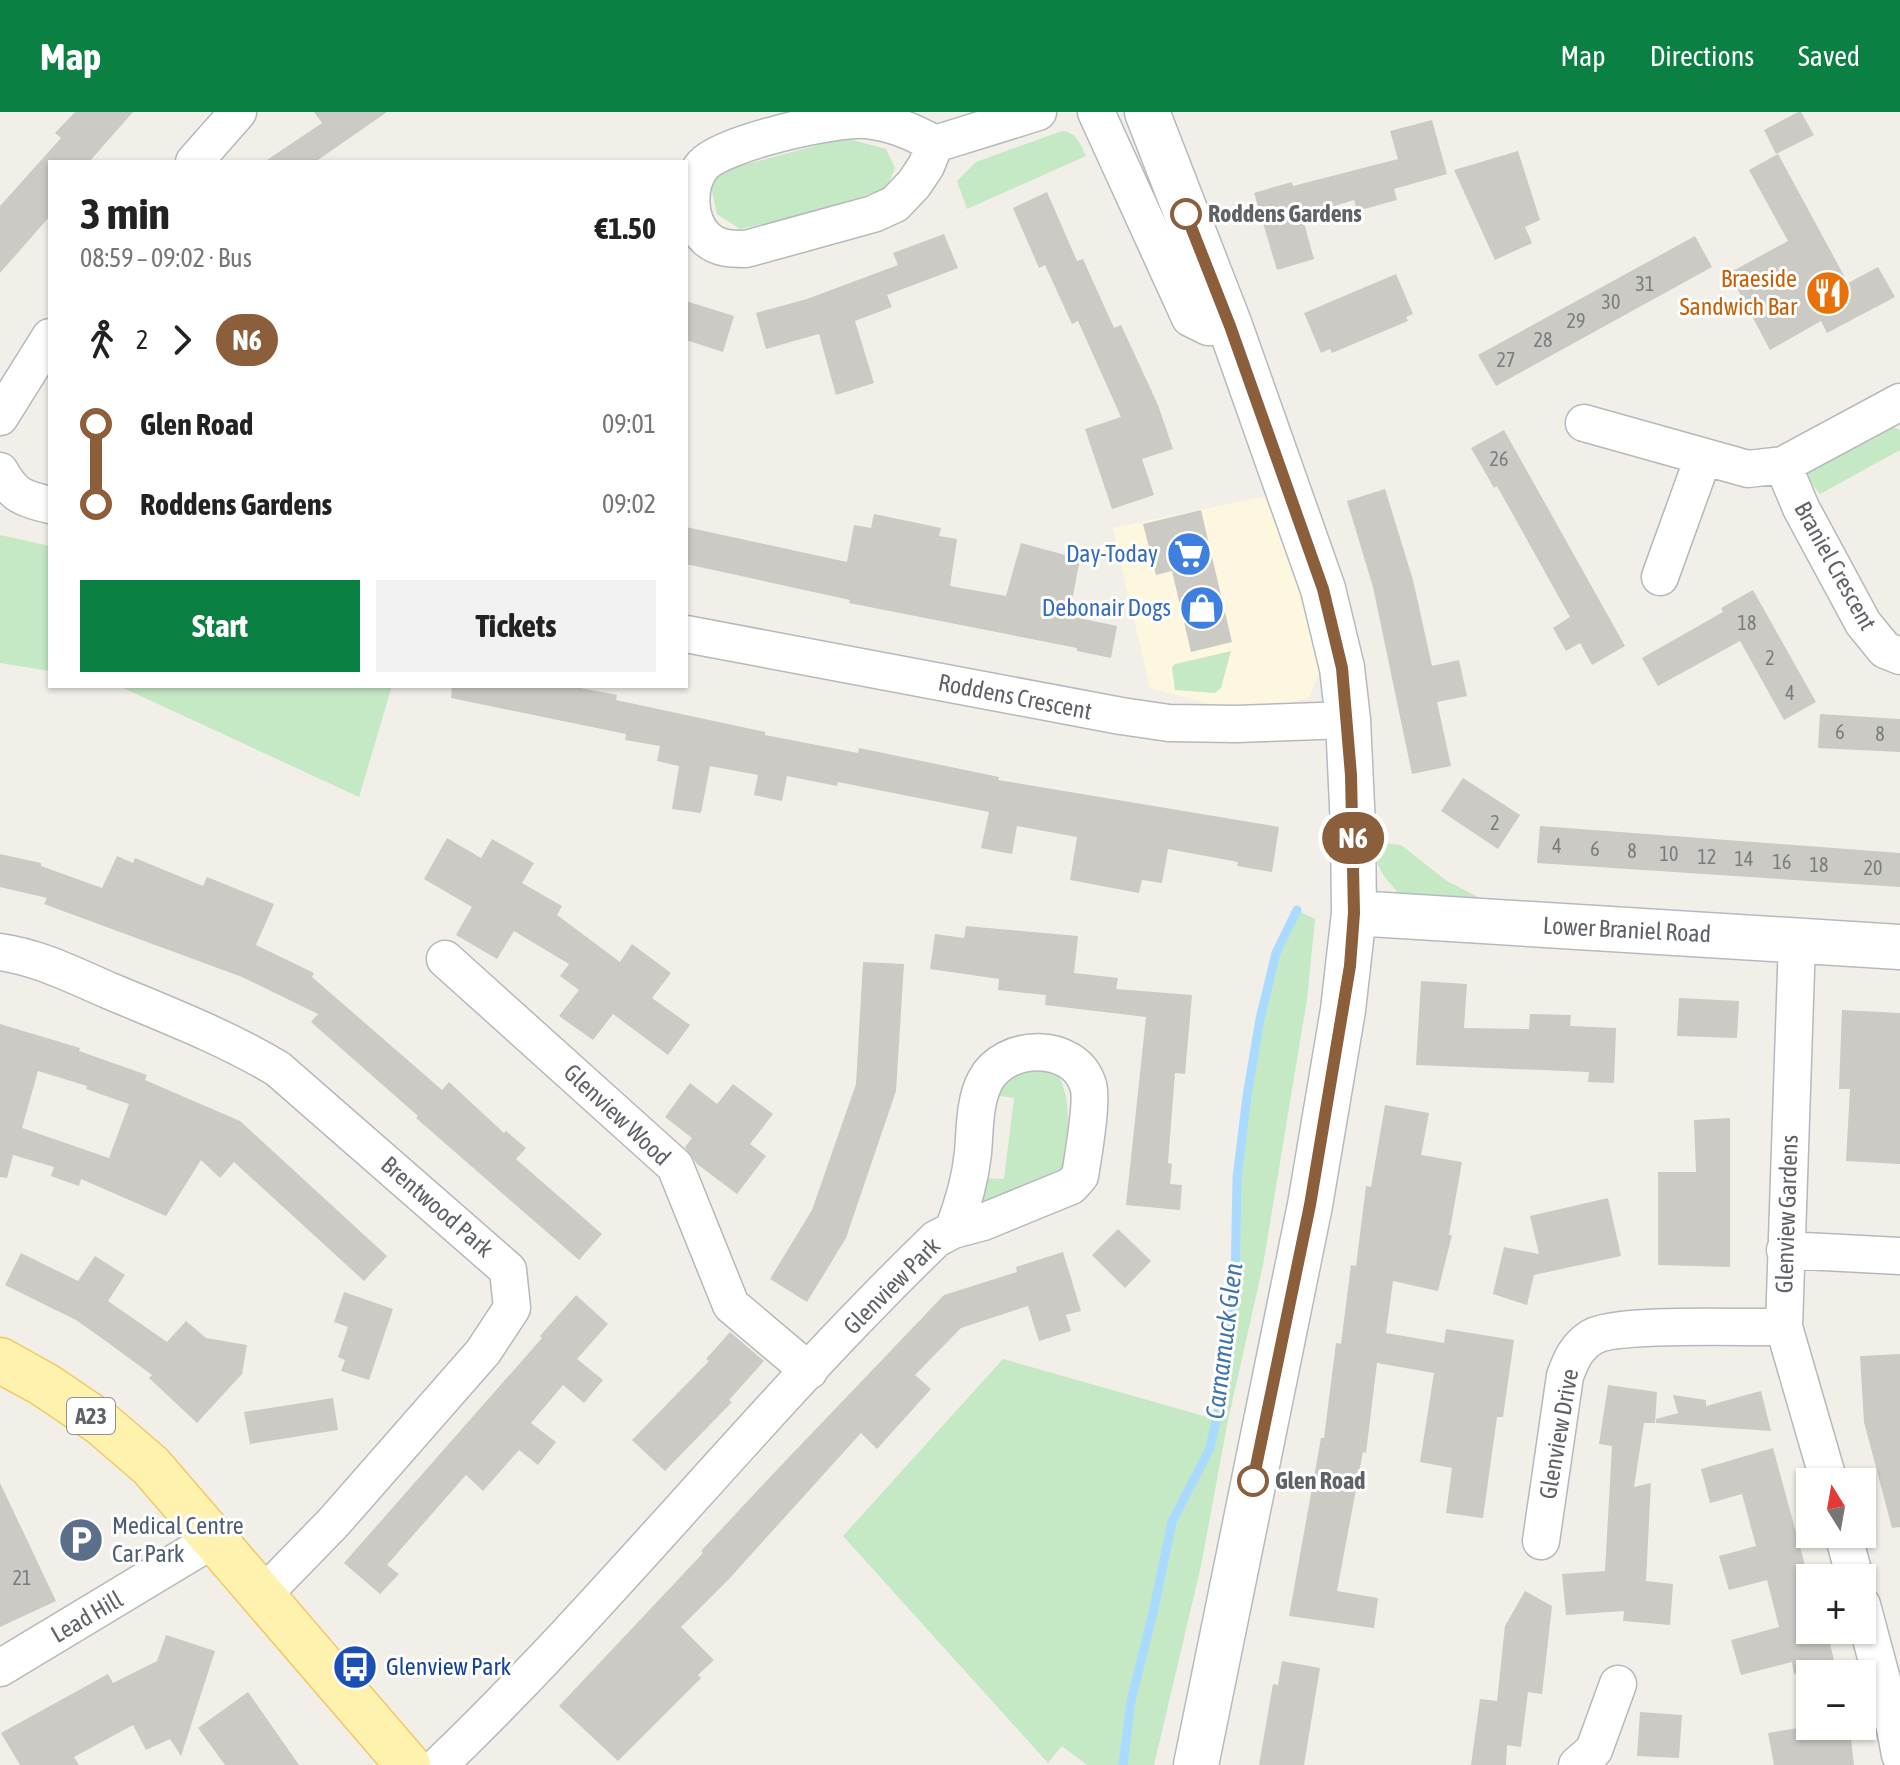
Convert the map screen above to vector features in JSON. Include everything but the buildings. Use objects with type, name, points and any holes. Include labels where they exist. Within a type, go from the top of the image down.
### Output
[{"type":"main road","name":"A23","points":[[0,1360],[45,1385],[101,1423],[151,1466],[408,1765]]},
{"type":"street","points":[[196,160],[238,112]]},
{"type":"street","points":[[935,144],[914,184],[895,204],[873,214],[746,249],[724,249],[706,238],[690,205],[694,179],[704,163],[725,151],[769,137],[841,120],[865,120],[896,125],[935,144],[1038,112]]},
{"type":"street","points":[[1096,112],[1190,318],[1208,327],[1230,326]]},
{"type":"street","points":[[1147,112],[1230,326],[1323,589],[1342,668],[1348,720],[1354,913],[1350,966],[1310,1205],[1196,1765]]},
{"type":"street","points":[[0,417],[48,340]]},
{"type":"street","points":[[1584,423],[1748,469],[1783,465],[1900,402]]},
{"type":"street","points":[[1660,577],[1703,458]]},
{"type":"street","name":"Braniel Crescent","points":[[1783,465],[1801,508],[1863,623],[1885,650],[1900,656]]},
{"type":"street","points":[[0,471],[11,490],[48,505]]},
{"type":"street","name":"Roddens Crescent","points":[[688,634],[1169,723],[1348,720]]},
{"type":"street","name":"Lower Braniel Road","points":[[1354,913],[1900,947]]},
{"type":"street","name":"Glenview Gardens","points":[[1797,940],[1784,1327],[1825,1468]]},
{"type":"street","name":"Brentwood Park","points":[[0,952],[14,954],[126,998],[246,1050],[278,1069],[508,1270],[512,1308],[483,1352],[333,1523],[263,1595]]},
{"type":"street","name":"Glenview Wood","points":[[445,959],[675,1166],[731,1305],[809,1371]]},
{"type":"street","name":"Glenview Park","points":[[439,1765],[936,1239],[1058,1192],[1071,1186],[1080,1176],[1090,1088],[1081,1071],[1068,1060],[1048,1053],[1023,1053],[1002,1062],[985,1081],[976,1114],[973,1157],[964,1202],[953,1230]]},
{"type":"street","points":[[1785,1250],[1900,1256]]},
{"type":"street","name":"Glenview Drive","points":[[1541,1541],[1565,1376],[1575,1351],[1595,1335],[1631,1329],[1784,1327]]},
{"type":"street","name":"Lead Hill","points":[[0,1668],[214,1539]]},
{"type":"street","points":[[1872,1644],[1900,1755]]},
{"type":"street","points":[[1577,1765],[1594,1750],[1618,1684]]},
{"type":"shaded area","points":[[1272,495],[1305,594],[1320,671],[1309,697],[1279,707],[1211,704],[1150,688],[1113,528]]},
{"type":"green space","points":[[1062,131],[1075,136],[1086,156],[967,209],[957,181],[976,162]]},
{"type":"green space","points":[[845,138],[886,149],[895,168],[886,189],[802,215],[740,229],[717,214],[711,187],[721,171]]},
{"type":"green space","points":[[1894,427],[1900,430],[1900,450],[1820,494],[1805,475]]},
{"type":"green space","points":[[0,535],[48,546],[48,671],[0,663]]},
{"type":"green space","points":[[1231,651],[1221,688],[1215,693],[1175,690],[1172,667],[1175,664]]},
{"type":"green space","points":[[123,688],[391,688],[359,797]]},
{"type":"green space","points":[[1371,842],[1401,845],[1447,881],[1484,900],[1400,899],[1379,868]]},
{"type":"green space","points":[[1297,910],[1315,919],[1307,999],[1263,1265],[1227,1425],[1201,1566],[1154,1765],[1087,1765],[1062,1746],[1048,1763],[843,1536],[1003,1359],[1211,1418],[1223,1389],[1235,1282],[1237,1184],[1247,1096],[1275,960]]},
{"type":"green space","points":[[1016,1067],[1055,1069],[1061,1080],[1068,1118],[1067,1169],[991,1202],[983,1200],[980,1178],[1004,1179],[1014,1098],[993,1095]]},
{"type":"waterway","name":"Carnamuck Glen","points":[[1123,1765],[1131,1701],[1172,1522],[1210,1448],[1223,1390],[1235,1282],[1237,1178],[1247,1096],[1260,1019],[1276,953],[1297,910]]},
{"type":"bus line","name":"N6","points":[[1186,214],[1230,326],[1323,589],[1342,668],[1351,775],[1354,913],[1350,966],[1310,1205],[1253,1481]]},
{"type":"place","name":"Roddens Gardens","points":[[1186,214]]},
{"type":"place","name":"Braeside Sandwich Bar","points":[[1828,293]]},
{"type":"place","name":"Day-Today","points":[[1189,554]]},
{"type":"place","name":"Debonair Dogs","points":[[1202,608]]},
{"type":"place","name":"Glen Road","points":[[1253,1481]]},
{"type":"place","name":"Medical Centre Car Park","points":[[81,1540]]},
{"type":"place","name":"Glenview Park","points":[[355,1667]]}]
